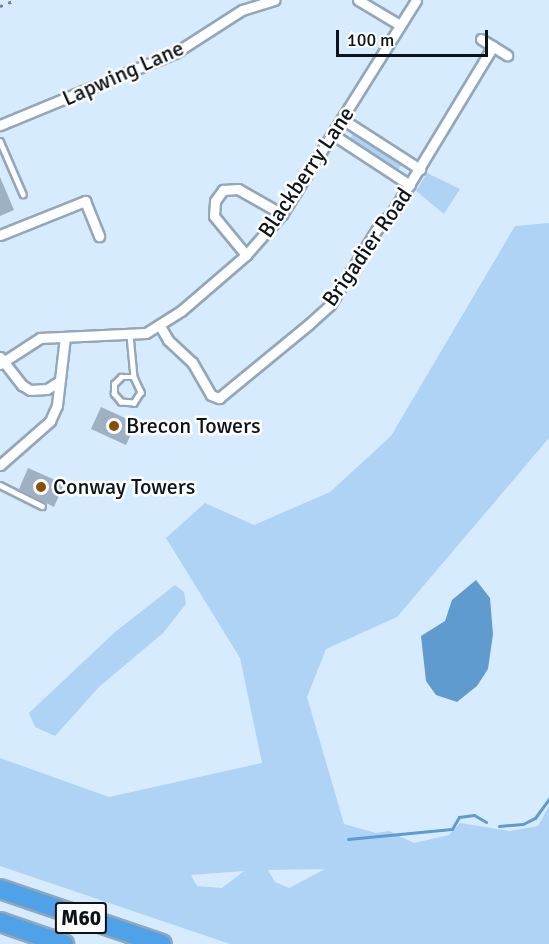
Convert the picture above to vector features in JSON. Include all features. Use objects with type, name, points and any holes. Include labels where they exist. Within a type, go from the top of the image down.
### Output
[{"type":"highway","name":"M60","points":[[0,889],[162,944]]},
{"type":"highway","name":"M60","points":[[0,922],[64,944]]},
{"type":"street","name":"Lapwing Lane","points":[[0,125],[175,53],[242,10],[275,0]]},
{"type":"street","points":[[358,0],[400,25]]},
{"type":"street","name":"Blackberry Lane","points":[[1,360],[40,338],[130,335],[160,326],[246,255],[282,214],[416,0]]},
{"type":"street","points":[[481,39],[507,55]]},
{"type":"street","name":"Brigadier Road","points":[[160,326],[168,340],[192,362],[212,395],[219,398],[330,305],[377,229],[410,185],[450,113],[493,46]]},
{"type":"street","points":[[342,119],[420,169]]},
{"type":"street","points":[[332,134],[410,185]]},
{"type":"street","points":[[246,255],[214,216],[212,209],[223,190],[238,189],[282,214]]},
{"type":"street","points":[[0,235],[85,201],[99,236]]},
{"type":"street","points":[[0,465],[50,421],[57,405],[65,337]]},
{"type":"street","points":[[1,360],[22,385],[30,390],[47,388],[58,382]]},
{"type":"lane","points":[[0,141],[23,194]]},
{"type":"lane","points":[[130,335],[134,377],[141,384],[140,396],[134,402],[121,402],[114,394],[114,384],[121,377],[134,377]]},
{"type":"lane","points":[[0,485],[42,506]]},
{"type":"shaded area","points":[[354,132],[403,163],[397,171],[349,141]]},
{"type":"shaded area","points":[[427,173],[460,189],[444,214],[416,191]]},
{"type":"shaded area","points":[[549,223],[549,438],[397,617],[326,649],[307,697],[344,824],[376,833],[389,831],[414,843],[449,835],[460,823],[510,831],[538,826],[549,806],[549,944],[230,944],[0,866],[0,758],[109,797],[262,763],[240,658],[166,538],[205,503],[254,525],[330,492],[391,436],[515,226]],"holes":[[[325,869],[289,888],[275,882],[268,870]],[[244,871],[222,888],[197,886],[191,875]]]},
{"type":"shaded area","points":[[476,580],[490,598],[493,634],[488,669],[477,686],[457,702],[436,695],[426,681],[421,636],[445,621],[452,600]]},
{"type":"shaded area","points":[[175,585],[184,592],[186,604],[163,633],[99,687],[55,736],[35,727],[29,713],[115,632]]},
{"type":"building","points":[[0,177],[14,210],[0,216]]},
{"type":"building","name":"Brecon Towers","points":[[101,407],[136,423],[126,445],[91,429]]},
{"type":"building","name":"Conway Towers","points":[[28,468],[64,484],[54,507],[19,489]]},
{"type":"waterway","points":[[499,826],[523,824],[535,818],[549,799]]},
{"type":"waterway","points":[[348,839],[452,829],[459,817],[474,815],[486,822]]},
{"type":"railway","points":[[0,6],[16,0]]},
{"type":"place","name":"Brecon Towers","points":[[114,426]]},
{"type":"place","name":"Conway Towers","points":[[41,487]]}]
